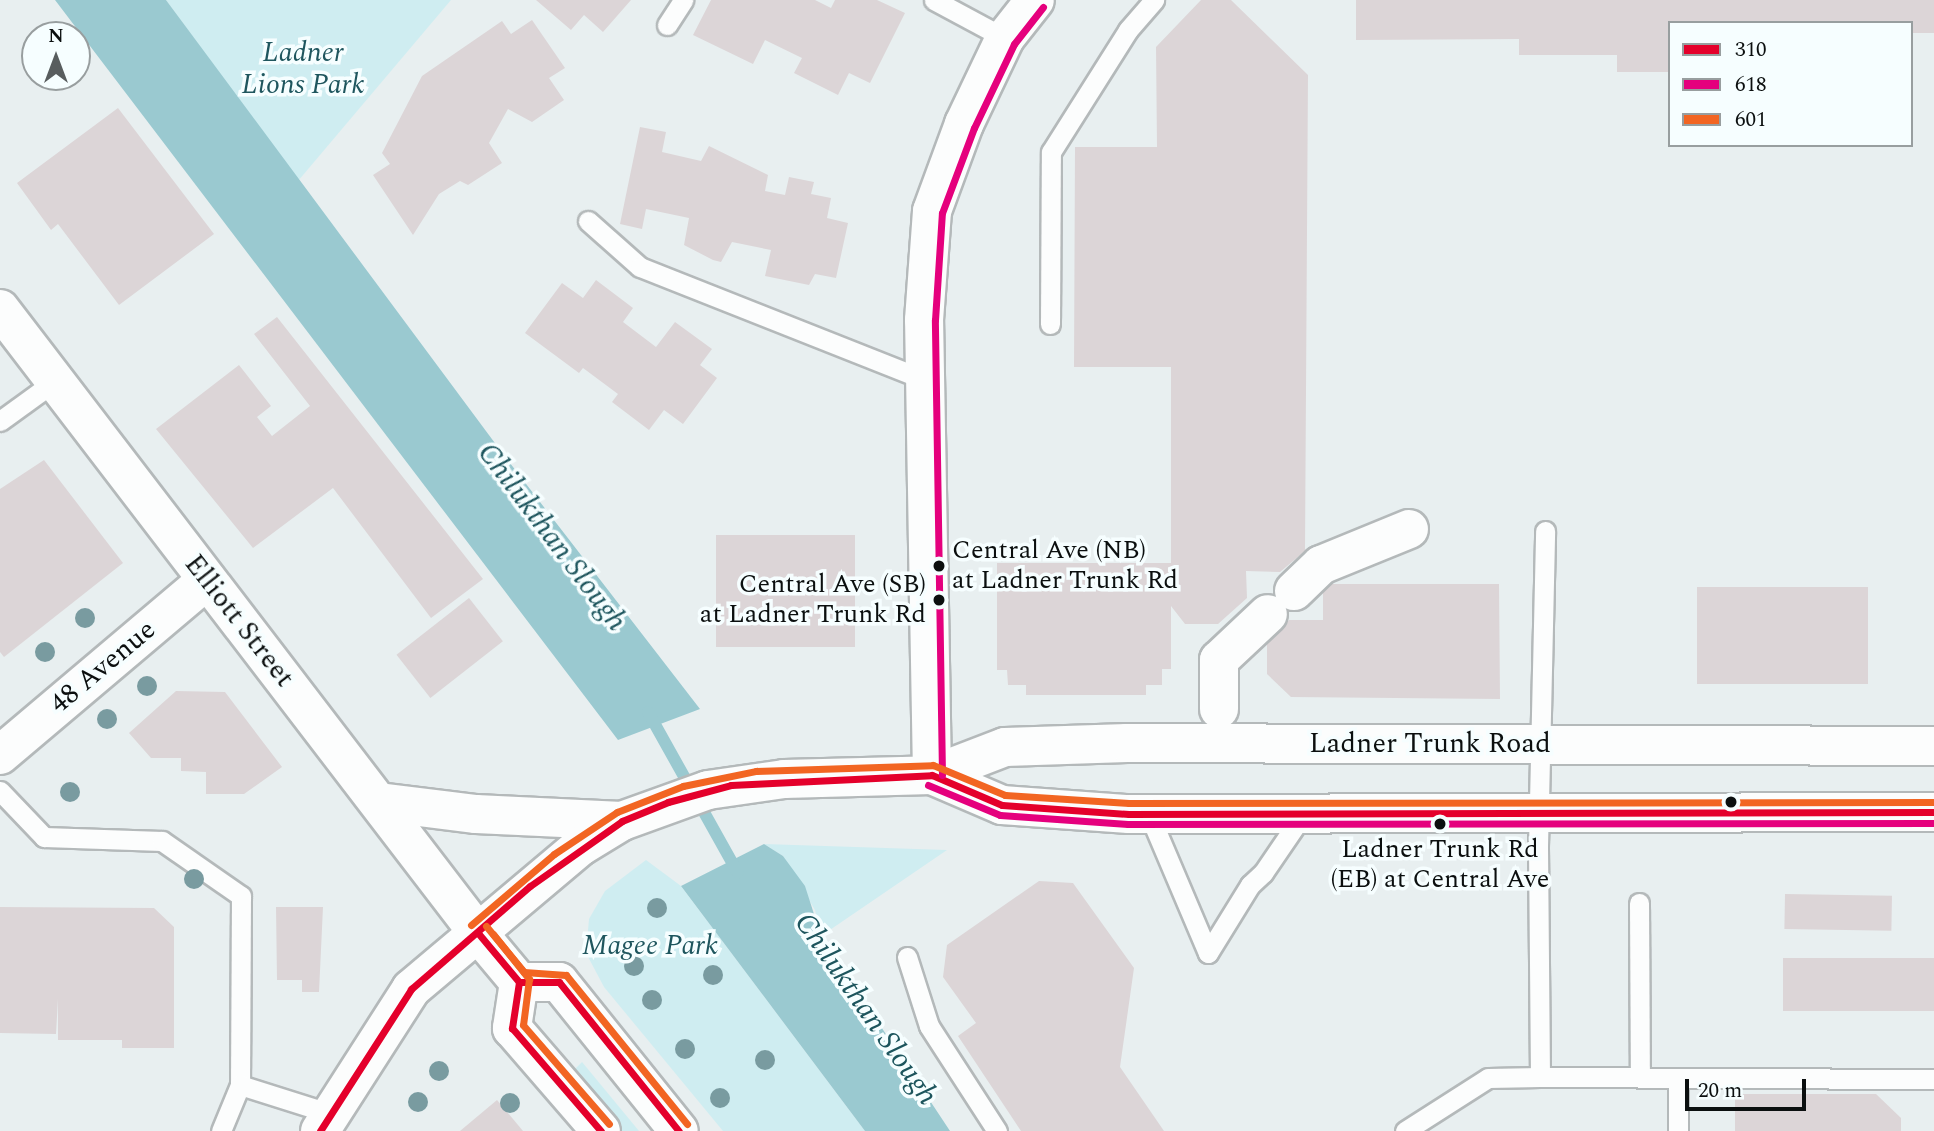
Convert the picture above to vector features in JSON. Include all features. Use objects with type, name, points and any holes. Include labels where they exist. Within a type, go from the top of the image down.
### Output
[{"type":"main road","points":[[932,775],[924,320],[932,212],[964,124],[1005,38],[1035,0]]},
{"type":"main road","name":"Elliott Street","points":[[0,309],[478,933],[519,982]]},
{"type":"main road","points":[[1219,709],[1219,660],[1321,565],[1409,529]]},
{"type":"main road","name":"48 Avenue","points":[[0,755],[206,580]]},
{"type":"main road","name":"Ladner Trunk Road","points":[[325,1122],[398,1004],[561,862],[622,821],[677,799],[731,785],[844,776],[932,775],[1004,747],[1539,743],[1934,746]]},
{"type":"main road","name":"Ladner Trunk Road","points":[[932,775],[1002,805],[1149,814],[1934,812]]},
{"type":"main road","points":[[379,802],[476,814],[622,821]]},
{"type":"main road","points":[[601,1131],[512,1028],[519,982],[559,982],[679,1131]]},
{"type":"lane","points":[[667,26],[683,0]]},
{"type":"lane","points":[[934,0],[1005,38]]},
{"type":"lane","points":[[1050,324],[1051,152],[1128,30],[1154,0]]},
{"type":"lane","points":[[587,221],[640,267],[925,380]]},
{"type":"lane","points":[[0,421],[55,382]]},
{"type":"lane","points":[[1540,1077],[1538,811],[1545,531]]},
{"type":"lane","points":[[0,791],[44,837],[162,841],[241,896],[240,1085],[221,1131]]},
{"type":"lane","points":[[1149,814],[1208,953],[1250,885],[1263,873],[1304,813]]},
{"type":"lane","points":[[1639,903],[1640,1077]]},
{"type":"lane","points":[[907,957],[929,1026],[997,1131]]},
{"type":"lane","points":[[1405,1131],[1488,1078],[1934,1079]]},
{"type":"lane","points":[[1678,1078],[1678,1131]]},
{"type":"lane","points":[[240,1085],[325,1122]]},
{"type":"green space","name":"Ladner Lions Park","points":[[166,0],[451,0],[298,181]]},
{"type":"green space","points":[[764,844],[947,850],[821,936],[815,910],[783,856]]},
{"type":"green space","name":"Magee Park","points":[[646,860],[681,886],[865,1131],[723,1131],[604,987],[586,953],[589,919],[605,891]]},
{"type":"green space","points":[[582,1062],[639,1131],[619,1131],[571,1073]]},
{"type":"water","points":[[55,0],[166,0],[506,458],[700,709],[618,740],[91,47],[91,21],[71,21]]},
{"type":"water","points":[[764,844],[783,856],[805,886],[821,936],[950,1131],[865,1131],[681,886]]},
{"type":"building","points":[[536,0],[631,0],[603,32],[584,15],[571,30]]},
{"type":"building","points":[[711,0],[815,0],[831,8],[835,0],[877,0],[905,13],[870,83],[849,73],[838,95],[794,73],[802,58],[765,40],[753,64],[693,35]]},
{"type":"building","points":[[1201,0],[1231,0],[1308,75],[1305,551],[1280,572],[1246,571],[1247,598],[1218,624],[1185,624],[1171,606],[1171,669],[1162,669],[1162,685],[1146,685],[1146,695],[1026,695],[1026,685],[1008,685],[1007,670],[997,670],[997,563],[1171,563],[1171,367],[1074,367],[1075,147],[1157,147],[1156,47]]},
{"type":"building","points":[[1356,0],[1934,0],[1934,33],[1913,33],[1913,21],[1668,21],[1668,72],[1617,72],[1617,55],[1519,55],[1519,39],[1356,40]]},
{"type":"building","points":[[532,20],[565,68],[549,78],[564,100],[532,122],[508,109],[489,143],[502,163],[468,185],[460,181],[439,194],[413,235],[373,175],[390,164],[382,153],[422,76],[502,21],[511,34]]},
{"type":"building","points":[[118,108],[214,234],[119,305],[58,224],[51,230],[17,183]]},
{"type":"building","points":[[640,127],[666,132],[662,152],[701,161],[709,146],[768,175],[765,191],[785,195],[789,177],[814,182],[811,194],[831,198],[827,218],[848,223],[836,278],[815,274],[809,285],[765,276],[771,250],[732,242],[721,262],[713,260],[684,245],[689,218],[646,209],[642,229],[620,224]]},
{"type":"building","points":[[596,280],[633,308],[623,322],[656,347],[675,322],[712,349],[700,365],[717,378],[683,424],[664,410],[649,430],[612,402],[618,394],[583,368],[579,373],[525,333],[562,283],[583,298]]},
{"type":"building","points":[[277,317],[483,579],[431,618],[333,488],[253,548],[156,429],[239,365],[271,406],[257,417],[272,436],[310,406],[254,334]]},
{"type":"building","points":[[44,460],[123,563],[4,657],[0,652],[0,489]]},
{"type":"building","points":[[716,535],[855,535],[855,647],[716,647]]},
{"type":"building","points":[[1323,584],[1499,584],[1500,699],[1291,697],[1267,674],[1267,643],[1289,620],[1323,620]]},
{"type":"building","points":[[1697,587],[1868,587],[1868,684],[1697,684]]},
{"type":"building","points":[[469,598],[503,641],[430,698],[397,655]]},
{"type":"building","points":[[176,691],[225,692],[282,767],[244,794],[206,794],[206,772],[181,771],[181,758],[151,758],[129,733]]},
{"type":"building","points":[[1039,881],[1073,883],[1134,968],[1120,1067],[1164,1131],[1021,1131],[958,1036],[976,1023],[943,977],[947,945]]},
{"type":"building","points":[[1785,894],[1892,896],[1891,931],[1784,929]]},
{"type":"building","points":[[0,907],[154,908],[174,927],[174,1048],[122,1048],[122,1040],[58,1040],[58,999],[56,1034],[0,1033]]},
{"type":"building","points":[[276,907],[323,907],[319,992],[302,992],[302,980],[277,980]]},
{"type":"building","points":[[1783,958],[1934,958],[1934,1011],[1783,1011]]},
{"type":"building","points":[[1735,1094],[1876,1094],[1901,1118],[1901,1131],[1735,1131]]},
{"type":"building","points":[[497,1100],[523,1131],[460,1131]]},
{"type":"waterway","name":"Chilukthan Slough","points":[[648,712],[738,873]]},
{"type":"transit line","name":"618","points":[[942,775],[935,320],[942,213],[974,128],[1014,44],[1043,7]]},
{"type":"transit line","name":"601","points":[[471,925],[554,854],[617,812],[683,786],[756,771],[933,765],[1005,795],[1129,803],[1934,802]]},
{"type":"transit line","name":"310","points":[[320,1131],[411,989],[530,886],[622,821],[668,802],[731,785],[932,775],[1002,805],[1129,814],[1934,812]]},
{"type":"transit line","name":"618","points":[[928,785],[1000,815],[1128,824],[1934,823]]},
{"type":"transit line","name":"601","points":[[486,926],[524,972],[566,975],[687,1124]]},
{"type":"transit line","name":"310","points":[[478,933],[519,982],[559,982],[679,1131]]},
{"type":"transit line","name":"601","points":[[493,934],[529,979],[523,1025],[609,1124]]},
{"type":"transit line","name":"310","points":[[519,982],[512,1028],[601,1131]]},
{"type":"place","name":"Central Ave (NB) at Ladner Trunk Rd","points":[[939,566]]},
{"type":"place","name":"Central Ave (SB) at Ladner Trunk Rd","points":[[939,600]]},
{"type":"place","name":"Ladner Trunk Rd (EB) at Central Ave","points":[[1440,824]]}]
